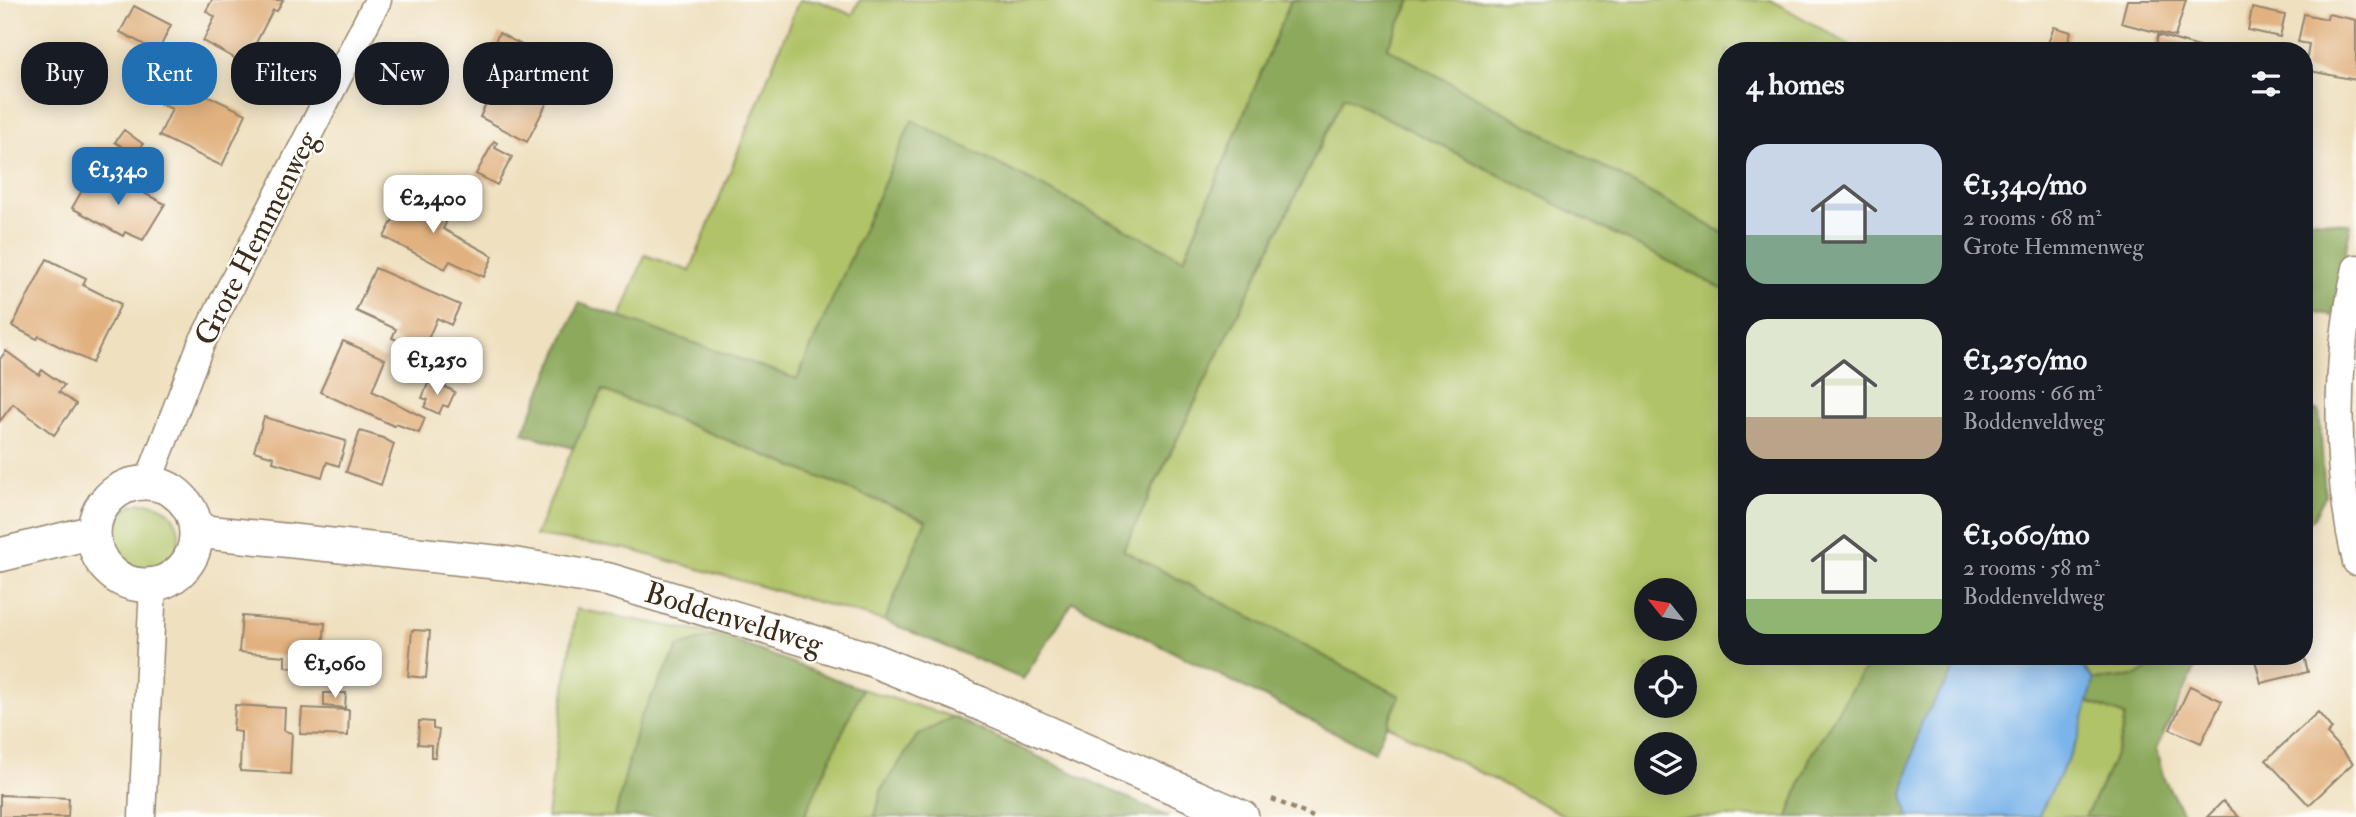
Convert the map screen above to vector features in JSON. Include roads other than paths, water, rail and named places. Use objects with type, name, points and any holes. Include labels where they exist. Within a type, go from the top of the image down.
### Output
[{"type":"street","name":"Grote Hemmenweg","points":[[148,482],[201,344],[378,0]]},
{"type":"street","points":[[2356,268],[2341,351],[2340,444],[2348,529],[2356,562]]},
{"type":"street","points":[[148,482],[163,485],[186,503],[194,516],[196,531],[195,546],[189,561],[167,581],[153,585],[130,583],[110,573],[95,547],[93,532],[104,502],[117,490],[131,484],[148,482]]},
{"type":"street","name":"Boddenveldweg","points":[[196,531],[504,564],[609,580],[870,659],[979,703],[1242,817]]},
{"type":"street","points":[[0,555],[93,532]]},
{"type":"street","points":[[142,817],[153,585]]},
{"type":"water","points":[[1958,665],[2082,665],[2094,680],[2078,739],[2038,817],[1909,817],[1903,794],[1921,722]]}]
